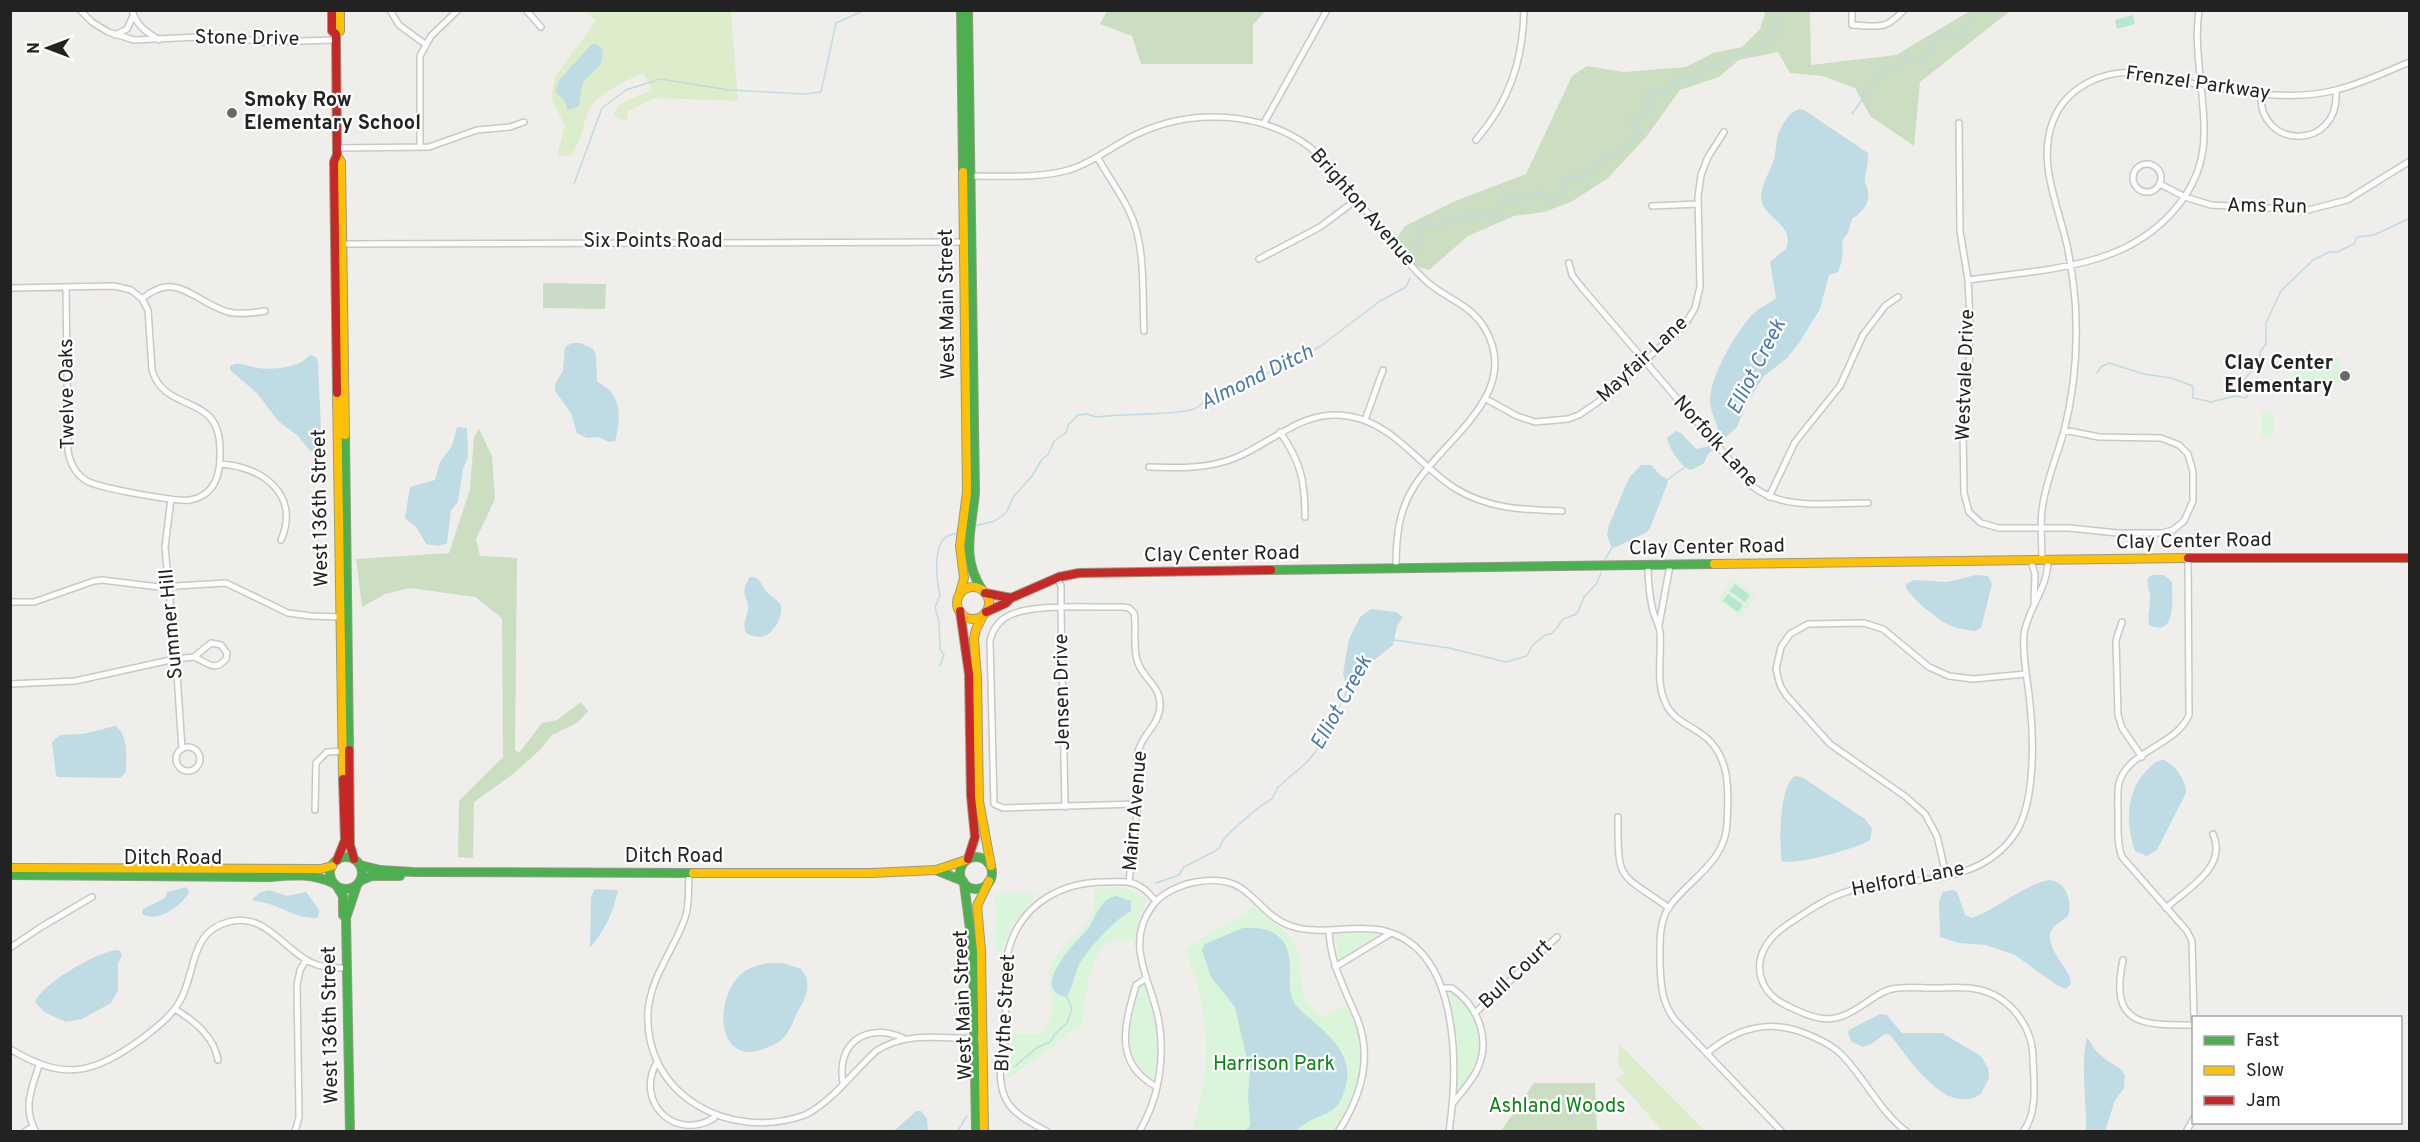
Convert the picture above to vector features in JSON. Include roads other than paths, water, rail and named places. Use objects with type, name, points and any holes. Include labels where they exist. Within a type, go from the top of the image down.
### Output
[{"type":"street","name":"Stone Drive","points":[[80,10],[99,28],[134,40],[221,36],[265,42],[336,37]]},
{"type":"street","name":"West 136th Street","points":[[332,10],[332,31],[336,37],[337,152],[334,162],[339,244],[346,751],[350,845],[357,862]]},
{"type":"street","name":"West 136th Street","points":[[336,37],[340,31],[340,10]]},
{"type":"street","points":[[390,10],[399,26],[425,44]]},
{"type":"street","points":[[420,147],[419,64],[425,44],[458,10]]},
{"type":"street","points":[[526,10],[541,27]]},
{"type":"street","name":"West Main Street","points":[[961,10],[975,492],[968,550],[970,567],[984,592]]},
{"type":"street","name":"West Main Street","points":[[967,176],[968,10]]},
{"type":"street","points":[[1264,123],[1327,10]]},
{"type":"street","points":[[1476,140],[1495,117],[1515,76],[1522,42],[1524,10]]},
{"type":"street","points":[[1852,10],[1852,25],[1885,26],[1904,10]]},
{"type":"street","points":[[1968,280],[2100,258],[2149,234],[2168,218],[2186,197],[2200,166],[2204,143],[2199,10]]},
{"type":"street","points":[[115,35],[128,29],[132,13]]},
{"type":"street","points":[[132,13],[142,29],[159,40]]},
{"type":"street","name":"Frenzel Parkway","points":[[2045,560],[2041,528],[2043,504],[2064,430],[2071,395],[2076,341],[2075,300],[2070,264],[2046,158],[2050,129],[2062,105],[2089,82],[2109,73],[2138,73],[2261,93],[2294,96],[2336,91],[2409,62]]},
{"type":"street","points":[[2261,93],[2261,105],[2270,124],[2281,132],[2302,137],[2315,133],[2328,122],[2336,105],[2336,91]]},
{"type":"street","name":"Brighton Avenue","points":[[967,176],[1047,174],[1073,168],[1098,158],[1135,135],[1179,120],[1242,119],[1264,123],[1288,132],[1311,148],[1426,281],[1470,310],[1490,339],[1494,363],[1492,383],[1486,399],[1415,485],[1402,511],[1396,537],[1396,568]]},
{"type":"street","points":[[337,152],[436,145],[477,130],[510,128],[524,122]]},
{"type":"street","name":"Westvale Drive","points":[[1959,123],[1960,231],[1968,280],[1971,338],[1969,380],[1963,425],[1964,497],[1969,512],[1977,521],[1991,527],[2118,533],[2165,532],[2184,521],[2193,501],[2191,462],[2185,450],[2176,443],[2161,438],[2099,437],[2064,430]]},
{"type":"street","name":"Mayfair Lane","points":[[1486,399],[1524,418],[1542,422],[1561,421],[1579,415],[1591,408],[1684,326],[1695,308],[1700,287],[1698,204],[1701,175],[1708,157],[1724,132]]},
{"type":"street","points":[[1098,158],[1125,203],[1136,228],[1144,331]]},
{"type":"street","name":"Ams Run","points":[[2160,184],[2186,197],[2225,207],[2296,210],[2319,208],[2357,195],[2409,161]]},
{"type":"street","points":[[2140,165],[2153,165],[2160,171],[2160,184],[2157,188],[2147,192],[2138,189],[2133,181],[2134,171],[2140,165]]},
{"type":"street","points":[[1259,259],[1320,227],[1356,200]]},
{"type":"street","points":[[1652,206],[1698,204]]},
{"type":"street","name":"West Main Street","points":[[959,596],[964,578],[960,541],[967,492],[968,242]]},
{"type":"street","name":"Six Points Road","points":[[339,244],[968,242]]},
{"type":"street","name":"Norfolk Lane","points":[[1569,263],[1574,278],[1752,486],[1769,497],[1793,503],[1868,503]]},
{"type":"street","points":[[142,299],[157,288],[173,286],[188,291],[210,306],[230,313],[266,311]]},
{"type":"street","name":"Twelve Oaks","points":[[66,287],[68,451],[72,466],[81,477],[94,484],[188,501],[206,494],[215,483],[220,464]]},
{"type":"street","points":[[10,288],[120,287],[131,290],[142,299],[150,317],[154,378],[164,391],[204,411],[213,420],[219,433],[220,464],[237,465],[254,470],[275,488],[286,510],[287,521],[281,540]]},
{"type":"street","points":[[1769,497],[1795,442],[1840,386],[1863,335],[1885,306],[1898,297]]},
{"type":"street","points":[[1365,420],[1383,370]]},
{"type":"street","points":[[1149,467],[1212,465],[1237,457],[1298,422],[1319,416],[1342,415],[1365,420],[1389,433],[1454,488],[1485,503],[1513,509],[1562,511]]},
{"type":"street","points":[[1280,432],[1298,461],[1302,475],[1305,517]]},
{"type":"street","name":"Summer Hill","points":[[171,499],[165,535],[182,749],[176,759],[178,767],[185,771],[194,770],[200,761],[198,753],[193,748],[182,749]]},
{"type":"street","name":"Clay Center Road","points":[[985,613],[1006,603],[1011,598],[1057,578],[1079,573],[2045,560],[2409,558]]},
{"type":"street","points":[[2188,559],[2190,711],[2178,731],[2125,770],[2119,784],[2120,849],[2127,864],[2187,932],[2192,941],[2194,1016]]},
{"type":"street","name":"Helford Lane","points":[[2023,1131],[2030,1121],[2033,1107],[2032,1047],[2021,1019],[1998,998],[1980,990],[1965,988],[1896,988],[1881,993],[1844,1017],[1820,1019],[1779,1002],[1768,993],[1761,978],[1760,958],[1767,942],[1776,933],[1819,904],[1856,889],[1966,871],[1989,859],[2013,836],[2023,818],[2031,784],[2031,714],[2024,634],[2048,575],[2045,560]]},
{"type":"street","name":"Helford Lane","points":[[2031,561],[2035,574],[2034,605]]},
{"type":"street","points":[[1648,566],[1648,591],[1659,627]]},
{"type":"street","points":[[1670,566],[1659,627],[1661,688],[1664,702],[1677,718],[1705,736],[1723,760],[1727,780],[1727,827],[1722,846],[1714,860],[1669,908],[1662,924],[1660,986],[1663,998],[1675,1020],[1782,1131]]},
{"type":"street","name":"Jensen Drive","points":[[1057,578],[1060,586],[1061,608],[1065,807]]},
{"type":"street","points":[[10,602],[34,602],[94,581],[169,587],[226,583],[288,613],[344,616]]},
{"type":"street","points":[[984,592],[988,601],[974,636],[979,801],[992,871],[989,881],[977,889],[963,882],[960,872],[975,837],[971,796],[969,674],[964,628],[957,602],[965,589],[971,587],[1011,598]]},
{"type":"street","name":"Mairn Avenue","points":[[1061,608],[1124,607],[1131,610],[1134,615],[1135,650],[1138,663],[1155,686],[1160,702],[1158,719],[1138,751],[1137,804],[1129,882]]},
{"type":"street","points":[[1061,608],[1025,610],[1009,615],[993,631],[990,640],[992,797],[996,806],[1003,808],[1137,804]]},
{"type":"street","points":[[960,611],[965,616],[973,618],[985,613]]},
{"type":"street","points":[[1946,875],[1938,836],[1925,814],[1906,797],[1830,744],[1786,696],[1780,685],[1776,669],[1780,647],[1790,634],[1805,625],[1820,622],[1864,623],[1883,629],[1929,667],[1949,676],[1973,680],[2026,674]]},
{"type":"street","points":[[2122,622],[2116,640],[2118,715],[2122,728],[2142,756]]},
{"type":"street","points":[[10,684],[75,681],[176,658],[194,657],[211,666],[217,666],[226,659],[227,653],[221,645],[211,643],[194,657]]},
{"type":"street","points":[[978,716],[991,715]]},
{"type":"street","points":[[315,810],[316,764],[327,752],[346,751]]},
{"type":"street","name":"West 136th Street","points":[[334,863],[344,844],[346,751]]},
{"type":"street","points":[[1618,817],[1618,858],[1624,877],[1669,908]]},
{"type":"street","points":[[2166,908],[2214,864],[2217,848],[2213,834]]},
{"type":"street","points":[[345,857],[357,862],[363,873],[359,883],[347,889],[335,885],[330,874],[334,863],[345,857]]},
{"type":"street","points":[[967,860],[978,857],[991,866]]},
{"type":"street","name":"Ditch Road","points":[[357,862],[380,870],[413,872],[688,873],[913,872],[936,870],[967,860]]},
{"type":"street","name":"Ditch Road","points":[[10,867],[321,869],[334,863]]},
{"type":"street","name":"Ditch Road","points":[[936,870],[963,882]]},
{"type":"street","name":"Ditch Road","points":[[359,883],[371,876],[403,876],[413,872]]},
{"type":"street","points":[[688,873],[685,918],[658,974],[650,998],[649,1032],[657,1062],[666,1079],[679,1095],[697,1109],[714,1118],[748,1127],[777,1125],[806,1114],[818,1106],[886,1044],[904,1039],[978,1039]]},
{"type":"street","name":"Ditch Road","points":[[10,875],[270,877],[307,874],[320,876],[335,885]]},
{"type":"street","name":"West Main Street","points":[[976,1131],[981,959],[977,904],[989,881]]},
{"type":"street","name":"West Main Street","points":[[963,882],[973,942],[984,1131]]},
{"type":"street","points":[[1129,882],[1141,886],[1156,901]]},
{"type":"street","name":"Blythe Street","points":[[1048,1131],[1014,1112],[1004,1091],[1001,1059],[1006,1036],[1005,969],[1009,948],[1020,923],[1048,896],[1080,883],[1129,882]]},
{"type":"street","name":"West 136th Street","points":[[346,918],[349,915],[350,902],[359,883]]},
{"type":"street","points":[[1139,1131],[1150,1111],[1157,1087],[1161,1058],[1161,1032],[1156,1007],[1141,962],[1141,933],[1146,917],[1156,901],[1170,890],[1186,883],[1228,883],[1241,888],[1266,912],[1283,923],[1303,929],[1372,929],[1392,933],[1415,948],[1433,969],[1443,988],[1452,1037],[1452,1104],[1449,1131]]},
{"type":"street","name":"West 136th Street","points":[[335,885],[343,896],[343,915],[346,918],[350,1131]]},
{"type":"street","points":[[10,948],[93,897]]},
{"type":"street","points":[[10,1049],[39,1065],[76,1070],[105,1063],[123,1053],[158,1027],[175,1009],[186,987],[197,948],[209,932],[222,923],[241,920],[263,925],[306,960],[326,968],[346,968]]},
{"type":"street","points":[[1329,930],[1335,967],[1358,1020],[1365,1057],[1358,1094],[1338,1131]]},
{"type":"street","points":[[1335,967],[1392,933]]},
{"type":"street","name":"Bull Court","points":[[1476,1013],[1557,937]]},
{"type":"street","points":[[295,1131],[299,1117],[297,985],[300,970],[306,960]]},
{"type":"street","points":[[2122,960],[2120,996],[2129,1013],[2138,1021],[2149,1024],[2192,1024]]},
{"type":"street","points":[[1145,979],[1136,985],[1124,1037],[1130,1059],[1147,1081],[1157,1087]]},
{"type":"street","points":[[1443,988],[1450,987],[1457,991],[1476,1013],[1483,1036],[1481,1060],[1472,1078],[1452,1104]]},
{"type":"street","points":[[175,1009],[206,1033],[214,1045],[218,1060]]},
{"type":"street","points":[[1707,1053],[1730,1036],[1749,1028],[1776,1025],[1799,1030],[1840,1052],[1888,1113],[1907,1131]]},
{"type":"street","points":[[843,1083],[842,1064],[855,1041],[880,1031],[904,1039]]},
{"type":"street","points":[[657,1062],[650,1076],[650,1091],[654,1104],[663,1116],[677,1124],[692,1127],[714,1118]]},
{"type":"street","points":[[24,1131],[35,1129],[29,1118],[28,1099],[39,1065]]},
{"type":"water","points":[[592,44],[602,49],[602,61],[584,81],[579,106],[568,110],[564,100],[555,91],[559,80]]},
{"type":"water","points":[[1800,109],[1868,153],[1865,179],[1869,195],[1867,203],[1862,211],[1852,219],[1848,233],[1842,241],[1841,264],[1838,272],[1829,275],[1820,309],[1799,343],[1787,358],[1764,376],[1747,403],[1737,427],[1709,453],[1703,464],[1691,470],[1676,457],[1667,438],[1676,431],[1681,433],[1696,449],[1709,446],[1718,439],[1718,429],[1710,402],[1719,368],[1746,322],[1776,298],[1770,262],[1786,249],[1788,241],[1784,229],[1765,209],[1761,192],[1774,159],[1779,132],[1789,116]]},
{"type":"water","points":[[572,343],[580,343],[593,349],[596,355],[597,381],[611,391],[615,398],[619,417],[615,441],[609,442],[599,437],[587,438],[577,433],[571,413],[555,391],[555,385],[563,370],[565,347]]},
{"type":"water","points":[[310,355],[316,357],[318,363],[321,428],[318,452],[310,451],[298,436],[278,421],[257,393],[230,370],[230,366],[237,364],[264,369],[286,367],[299,363]]},
{"type":"water","points":[[457,427],[467,428],[468,457],[463,469],[458,502],[451,510],[447,543],[438,546],[426,544],[417,528],[405,518],[410,487],[435,480],[440,462],[452,446]]},
{"type":"water","points":[[1641,465],[1651,465],[1668,482],[1647,532],[1616,547],[1611,546],[1607,535],[1609,525],[1629,478]]},
{"type":"water","points":[[1976,575],[1988,576],[1992,584],[1981,628],[1975,631],[1954,627],[1939,619],[1918,602],[1905,585],[1914,580],[1947,582]]},
{"type":"water","points":[[2152,575],[2164,575],[2172,582],[2172,606],[2169,621],[2158,628],[2149,625],[2148,621],[2150,596],[2148,578]]},
{"type":"water","points":[[750,577],[758,579],[766,591],[779,602],[781,608],[780,618],[775,627],[761,637],[750,635],[745,630],[748,605],[744,592]]},
{"type":"water","points":[[1371,609],[1396,612],[1403,617],[1397,626],[1393,645],[1368,665],[1356,687],[1350,688],[1343,674],[1349,639],[1360,617]]},
{"type":"water","points":[[115,726],[123,735],[126,747],[126,772],[120,778],[58,777],[56,775],[52,742],[60,735],[83,734]]},
{"type":"water","points":[[2164,760],[2180,774],[2185,783],[2186,793],[2157,850],[2147,856],[2135,851],[2130,829],[2130,807],[2135,787],[2141,777],[2155,763]]},
{"type":"water","points":[[1795,776],[1802,777],[1865,819],[1872,829],[1870,840],[1826,855],[1800,861],[1782,861],[1781,816],[1786,791]]},
{"type":"water","points":[[2049,880],[2055,881],[2064,888],[2070,905],[2068,916],[2053,928],[2050,935],[2053,949],[2070,978],[2071,984],[2066,989],[2055,984],[2015,955],[1986,945],[1959,943],[1940,937],[1939,901],[1943,892],[1952,890],[1957,892],[1965,915],[1972,918],[2030,887]]},
{"type":"water","points":[[187,887],[189,893],[168,912],[155,916],[142,914],[143,909],[165,898],[167,892]]},
{"type":"water","points":[[597,889],[618,890],[608,921],[590,948],[591,897]]},
{"type":"water","points":[[269,890],[287,896],[306,892],[319,910],[318,918],[304,917],[264,902],[252,900],[259,893]]},
{"type":"water","points":[[1116,896],[1131,901],[1131,911],[1110,927],[1084,956],[1068,995],[1066,997],[1056,992],[1052,985],[1053,975],[1058,965],[1087,930],[1102,905]]},
{"type":"water","points":[[1243,928],[1268,930],[1281,939],[1289,954],[1290,988],[1295,1004],[1332,1039],[1346,1062],[1347,1080],[1339,1103],[1328,1113],[1313,1119],[1296,1131],[1245,1131],[1250,1126],[1248,1096],[1250,1071],[1235,1007],[1211,977],[1202,950],[1205,944]]},
{"type":"water","points":[[119,950],[122,955],[118,964],[118,990],[111,1003],[82,1019],[66,1022],[44,1012],[35,1002],[40,994],[72,969],[99,955]]},
{"type":"water","points":[[767,963],[783,963],[801,969],[807,980],[807,990],[791,1027],[783,1038],[766,1048],[749,1052],[736,1048],[728,1039],[724,1026],[727,995],[745,971]]},
{"type":"water","points":[[1880,1014],[1887,1015],[1902,1033],[1942,1033],[1981,1056],[1988,1068],[1989,1078],[1981,1094],[1968,1099],[1955,1098],[1942,1092],[1917,1070],[1890,1035],[1885,1034],[1863,1047],[1852,1042],[1849,1030]]},
{"type":"water","points":[[2087,1037],[2096,1051],[2122,1070],[2125,1076],[2124,1088],[2115,1100],[2105,1131],[2086,1131],[2084,1072]]},
{"type":"water","points":[[916,1111],[921,1111],[927,1119],[928,1131],[894,1131]]},
{"type":"waterway","points":[[574,184],[602,108],[626,90],[660,79],[729,90],[804,94],[821,92],[836,23],[865,10]]},
{"type":"waterway","name":"Almond Ditch","points":[[1415,254],[1419,227],[1423,222],[1437,226],[1455,218],[1484,214],[1495,217],[1501,214],[1501,201],[1527,199],[1537,192],[1547,201],[1553,202],[1561,198],[1565,178],[1586,175],[1605,156],[1624,150],[1630,141],[1640,136],[1643,130],[1633,125],[1632,120],[1652,106],[1652,103],[1644,99],[1646,94],[1656,90],[1667,93],[1677,80],[1691,83],[1708,66],[1716,67],[1737,53],[1754,52],[1777,32],[1772,25],[1779,17],[1779,10]]},
{"type":"waterway","points":[[1852,114],[1887,68],[1903,66],[1907,55],[1924,62],[1938,30],[1945,31],[1952,38],[1958,36],[1979,10]]},
{"type":"waterway","points":[[1989,10],[1991,12],[1995,10]]},
{"type":"waterway","name":"Ams Run","points":[[2097,373],[2101,367],[2109,363],[2144,374],[2171,378],[2193,386],[2193,398],[2211,402],[2235,396],[2246,398],[2248,395],[2241,384],[2260,360],[2260,352],[2266,344],[2266,323],[2281,291],[2313,260],[2354,244],[2357,237],[2374,235],[2410,218]]},
{"type":"waterway","name":"Almond Ditch","points":[[974,526],[995,521],[1006,513],[1014,496],[1032,476],[1042,459],[1048,455],[1054,441],[1066,433],[1069,424],[1078,415],[1087,414],[1096,417],[1156,414],[1195,409],[1207,400],[1220,397],[1321,346],[1380,301],[1406,287],[1410,278]]},
{"type":"waterway","name":"Elliot Creek","points":[[1667,480],[1685,467]]},
{"type":"waterway","name":"Almond Ditch","points":[[940,666],[944,655],[940,649],[939,622],[935,607],[940,596],[937,572],[938,553],[944,539],[959,533]]},
{"type":"waterway","name":"Elliot Creek","points":[[1605,559],[1614,545]]},
{"type":"waterway","name":"Elliot Creek","points":[[1394,640],[1449,648],[1506,662],[1527,656],[1532,646],[1545,635],[1551,634],[1563,619],[1577,614],[1584,597],[1597,583],[1601,573]]},
{"type":"waterway","name":"Elliot Creek","points":[[1156,883],[1179,875],[1184,867],[1217,850],[1233,830],[1272,799],[1278,787],[1306,763],[1317,750],[1349,687]]},
{"type":"waterway","name":"Elliot Creek","points":[[1014,1067],[1038,1047],[1050,1042],[1067,1023],[1072,1008],[1066,995]]},
{"type":"waterway","name":"Elliot Creek","points":[[957,1132],[967,1116]]},
{"type":"place","name":"Smoky Row Elementary School","points":[[232,113]]},
{"type":"place","name":"Clay Center Elementary","points":[[2345,376]]},
{"type":"park label","name":"Harrison Park","points":[[1274,1065]]},
{"type":"park label","name":"Ashland Woods","points":[[1557,1107]]}]
